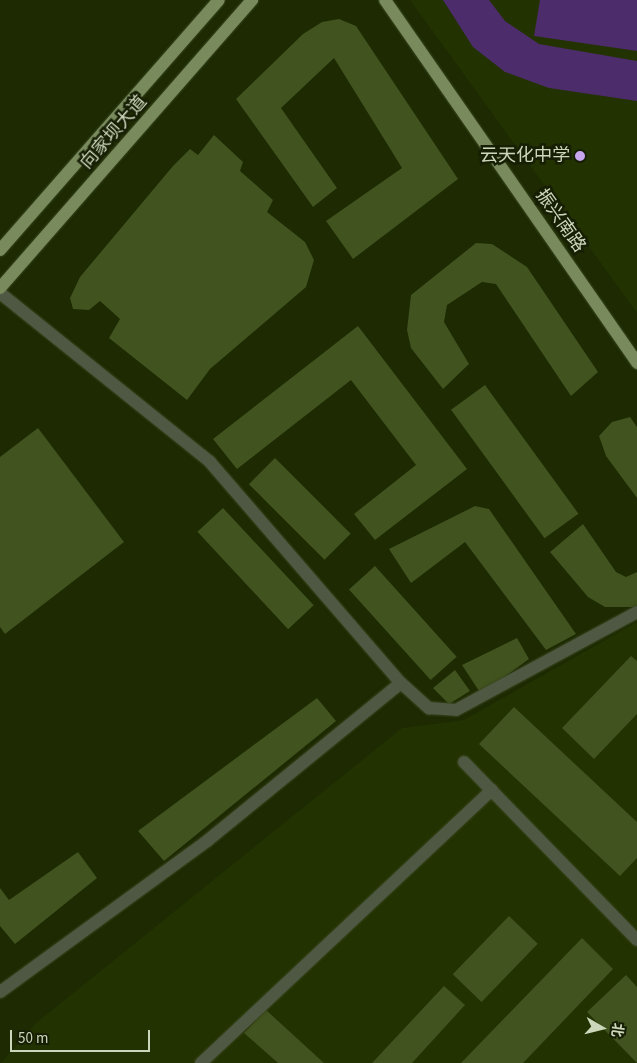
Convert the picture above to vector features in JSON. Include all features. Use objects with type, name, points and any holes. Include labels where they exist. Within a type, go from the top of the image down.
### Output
[{"type":"main road","name":"向家坝大道","points":[[0,250],[219,0]]},
{"type":"main road","name":"向家坝大道","points":[[0,288],[252,0]]},
{"type":"main road","name":"振兴南路","points":[[385,0],[637,363]]},
{"type":"street","points":[[0,293],[210,462],[401,683],[429,708],[456,710],[637,612]]},
{"type":"street","points":[[0,991],[207,841],[401,683]]},
{"type":"street","points":[[464,762],[637,940]]},
{"type":"street","points":[[201,1063],[492,790]]},
{"type":"shaded area","name":"云天化中学","points":[[410,0],[637,0],[637,313]]},
{"type":"shaded area","points":[[443,0],[489,0],[505,21],[539,44],[637,61],[637,101],[549,88],[505,72],[473,47]]},
{"type":"shaded area","points":[[540,0],[637,0],[637,51],[534,36]]},
{"type":"shaded area","points":[[637,622],[637,1063],[1,1063],[36,1023],[402,728],[464,720]]},
{"type":"building","points":[[339,19],[356,26],[458,179],[353,259],[326,221],[402,168],[334,58],[281,108],[337,188],[313,207],[236,99],[303,34],[322,22]]},
{"type":"building","points":[[214,135],[243,162],[240,171],[273,200],[267,212],[305,242],[314,260],[306,287],[210,369],[187,400],[109,338],[120,319],[100,301],[89,310],[73,309],[70,298],[80,277],[173,166],[190,149],[198,155]]},
{"type":"building","points":[[476,243],[492,244],[527,267],[598,372],[571,396],[496,284],[482,282],[447,305],[444,322],[469,364],[443,389],[411,348],[407,330],[411,295]]},
{"type":"building","points":[[358,326],[467,469],[375,540],[354,514],[416,465],[351,380],[237,469],[213,439]]},
{"type":"building","points":[[485,385],[578,514],[544,538],[451,410]]},
{"type":"building","points":[[630,417],[637,427],[637,498],[606,456],[599,436],[612,422]]},
{"type":"building","points":[[38,428],[124,542],[5,634],[0,627],[0,457]]},
{"type":"building","points":[[275,458],[351,534],[324,560],[249,484]]},
{"type":"building","points":[[475,506],[489,509],[576,634],[546,650],[465,542],[411,583],[389,549]]},
{"type":"building","points":[[223,508],[314,605],[288,629],[197,532]]},
{"type":"building","points":[[583,524],[616,572],[626,577],[637,572],[637,607],[605,607],[588,597],[550,552]]},
{"type":"building","points":[[375,566],[457,657],[431,680],[349,589]]},
{"type":"building","points":[[517,638],[529,659],[481,694],[462,665]]},
{"type":"building","points":[[631,656],[637,661],[637,714],[594,759],[562,728]]},
{"type":"building","points":[[455,670],[470,691],[449,704],[433,688]]},
{"type":"building","points":[[317,698],[336,721],[164,861],[138,831]]},
{"type":"building","points":[[514,707],[637,822],[637,858],[620,876],[479,744]]},
{"type":"building","points":[[78,852],[97,878],[15,944],[0,926],[0,888],[9,900]]},
{"type":"building","points":[[509,916],[538,944],[482,1002],[453,974]]},
{"type":"building","points":[[582,938],[613,969],[523,1063],[461,1063]]},
{"type":"building","points":[[626,975],[637,987],[637,1063],[587,1012]]},
{"type":"building","points":[[444,986],[465,1005],[412,1063],[372,1063]]},
{"type":"building","points":[[266,1010],[324,1063],[278,1063],[244,1033]]},
{"type":"place","name":"云天化中学","points":[[580,156]]}]
